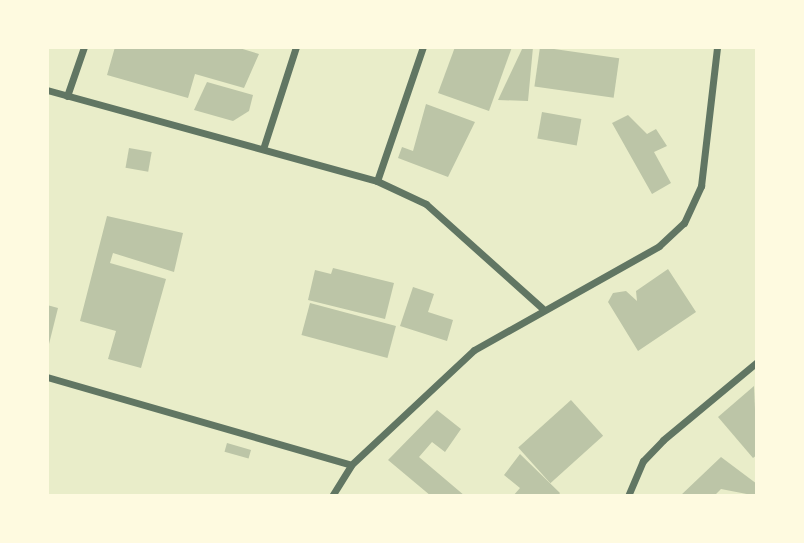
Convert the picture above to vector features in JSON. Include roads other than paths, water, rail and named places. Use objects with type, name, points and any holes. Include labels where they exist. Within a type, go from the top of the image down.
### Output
[{"type":"street","points":[[67,96],[84,47]]},
{"type":"street","points":[[263,149],[296,47]]},
{"type":"street","points":[[377,181],[423,47]]},
{"type":"street","points":[[332,496],[351,465],[474,350],[542,308],[659,246],[695,207],[717,47]]},
{"type":"street","points":[[47,90],[377,181],[426,204],[542,308]]},
{"type":"street","points":[[628,496],[643,461],[663,440],[757,362]]},
{"type":"street","points":[[47,377],[351,465]]}]
